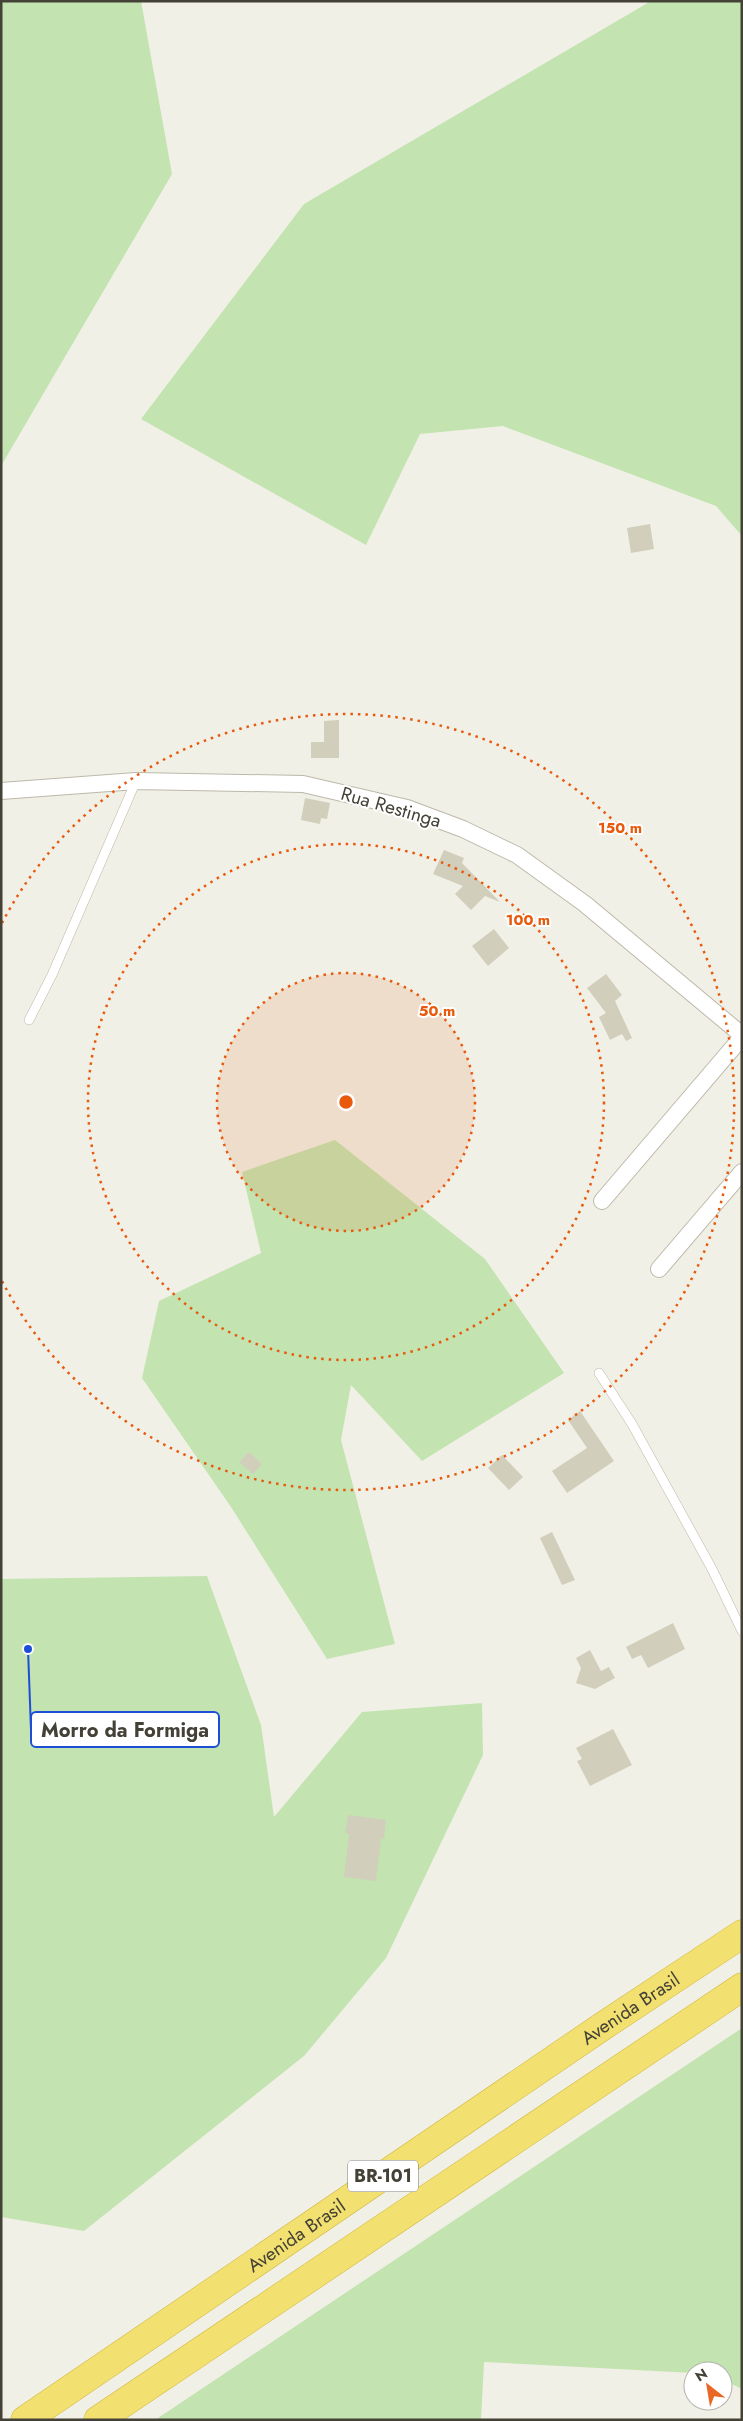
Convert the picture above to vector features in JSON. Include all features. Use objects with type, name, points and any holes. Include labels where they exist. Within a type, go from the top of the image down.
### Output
[{"type":"highway","name":"Avenida Brasil","points":[[25,2420],[603,2026],[742,1934]]},
{"type":"highway","name":"BR-101","points":[[98,2420],[742,1987]]},
{"type":"street","name":"Rua Restinga","points":[[1,791],[136,781],[303,784],[407,808],[463,830],[517,855],[585,904],[742,1036]]},
{"type":"street","points":[[602,1201],[742,1036]]},
{"type":"street","points":[[659,1269],[742,1172]]},
{"type":"lane","points":[[29,1020],[52,975],[136,781]]},
{"type":"lane","points":[[599,1373],[637,1432],[712,1569],[742,1631]]},
{"type":"green space","points":[[1,1],[141,1],[172,174],[1,466]]},
{"type":"green space","points":[[651,1],[742,1],[742,536],[716,506],[503,426],[420,434],[366,545],[141,419],[304,204]]},
{"type":"green space","points":[[335,1140],[485,1259],[564,1373],[422,1461],[351,1385],[341,1440],[395,1644],[327,1659],[231,1507],[142,1378],[159,1301],[261,1253],[242,1172]]},
{"type":"green space","points":[[207,1576],[261,1725],[274,1817],[362,1712],[482,1703],[483,1755],[386,1958],[304,2056],[84,2231],[1,2217],[1,1579]]},
{"type":"green space","points":[[742,2028],[742,2389],[733,2385],[733,2361],[683,2361],[683,2372],[484,2362],[481,2420],[155,2420]]},
{"type":"building","points":[[650,524],[654,549],[631,553],[627,528]]},
{"type":"building","points":[[339,720],[339,758],[311,758],[311,742],[324,742],[324,721]]},
{"type":"building","points":[[305,798],[330,803],[327,819],[321,818],[320,824],[301,820]]},
{"type":"building","points":[[444,850],[464,858],[462,863],[500,902],[485,896],[471,910],[455,894],[463,886],[433,874]]},
{"type":"building","points":[[494,929],[509,948],[488,966],[472,946]]},
{"type":"building","points":[[606,974],[622,995],[615,1001],[632,1038],[626,1041],[622,1034],[610,1040],[599,1017],[606,1013],[587,988]]},
{"type":"building","points":[[580,1411],[614,1461],[567,1493],[552,1471],[587,1448],[568,1420]]},
{"type":"building","points":[[249,1452],[262,1464],[253,1474],[239,1462]]},
{"type":"building","points":[[502,1455],[523,1477],[509,1490],[488,1468]]},
{"type":"building","points":[[552,1532],[575,1580],[562,1585],[540,1538]]},
{"type":"building","points":[[673,1623],[685,1649],[648,1668],[641,1655],[632,1659],[626,1647]]},
{"type":"building","points":[[590,1650],[601,1671],[609,1667],[615,1678],[595,1689],[576,1683],[581,1668],[576,1658]]},
{"type":"building","points":[[613,1729],[632,1765],[590,1786],[577,1761],[582,1759],[576,1748]]},
{"type":"building","points":[[348,1815],[386,1820],[384,1839],[381,1838],[376,1881],[344,1877],[349,1834],[345,1833]]},
{"type":"place","name":"Morro da Formiga","points":[[28,1649]]}]
